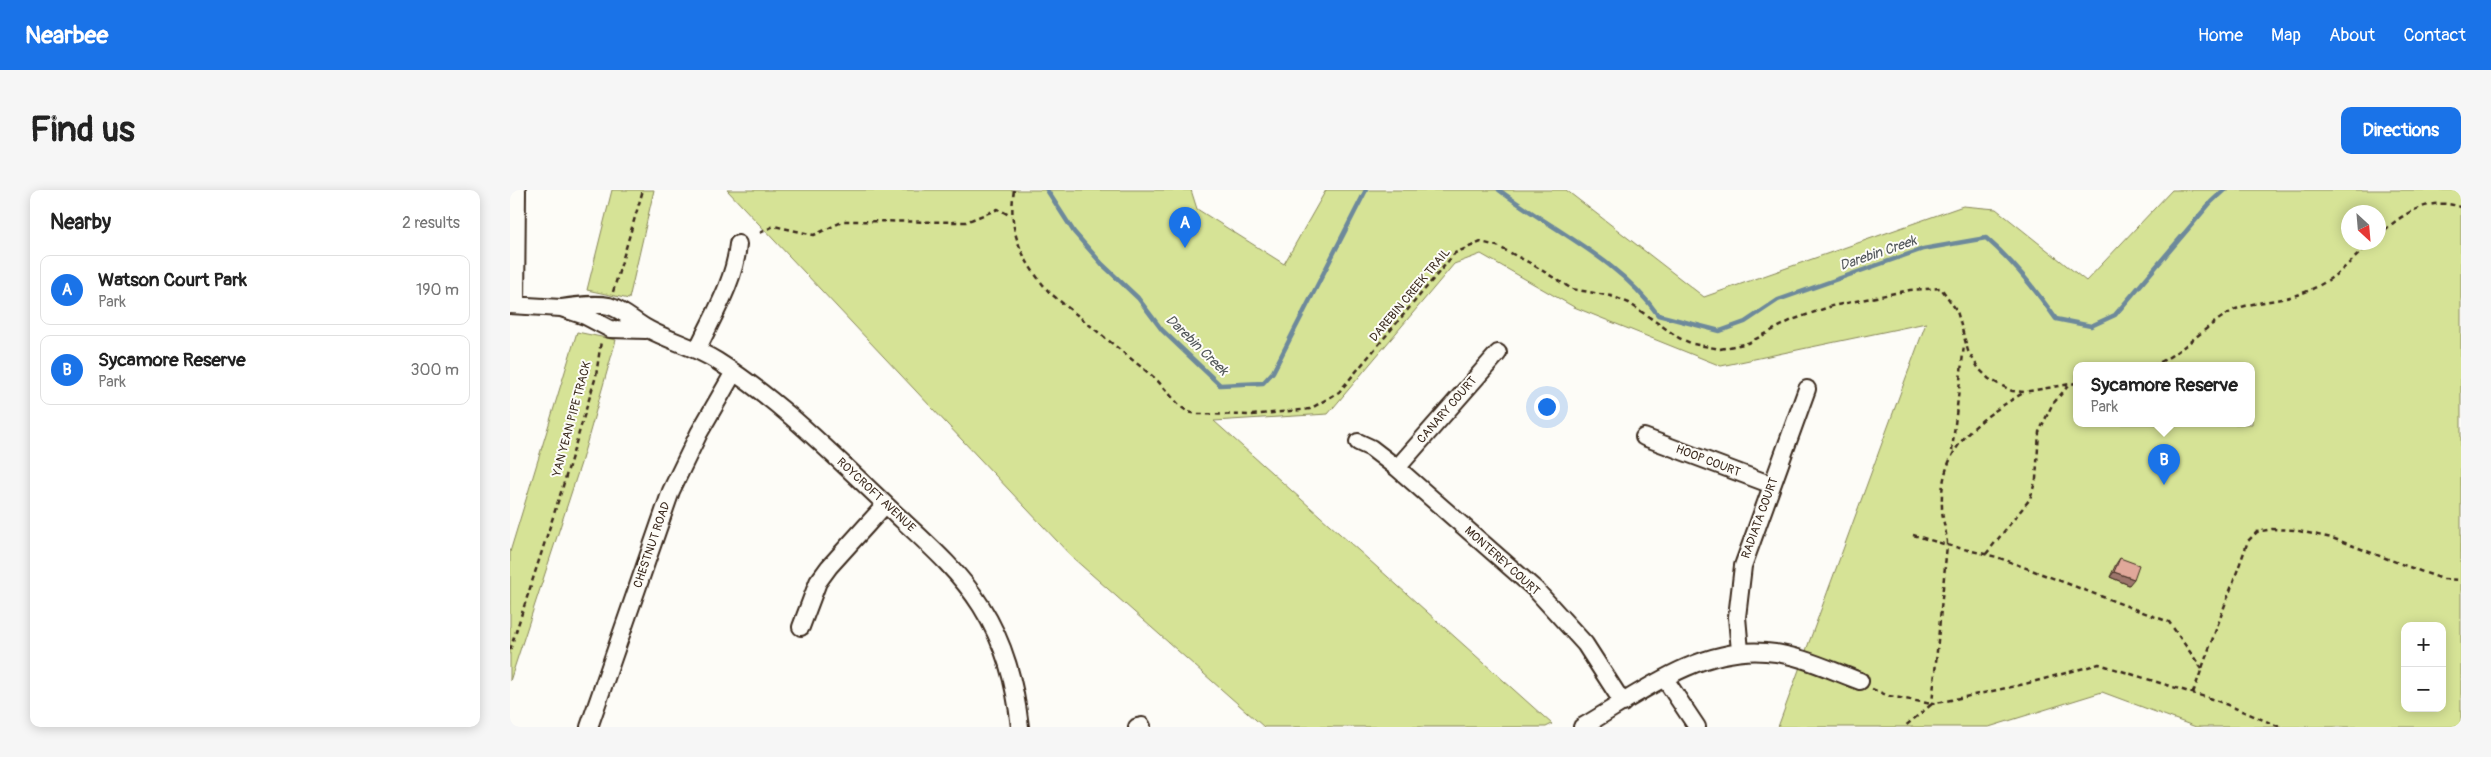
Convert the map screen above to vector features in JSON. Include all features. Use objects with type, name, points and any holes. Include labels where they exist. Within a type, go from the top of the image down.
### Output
[{"type":"street","points":[[513,305],[517,190]]},
{"type":"street","points":[[697,350],[731,276],[737,260],[738,244]]},
{"type":"street","name":"ROYCROFT AVENUE","points":[[513,305],[560,308],[609,306],[650,330],[697,350],[734,372],[771,398],[952,569],[981,606],[1003,648],[1010,670],[1020,727]]},
{"type":"street","name":"ROYCROFT AVENUE","points":[[560,308],[585,316],[603,327],[650,330]]},
{"type":"street","name":"CANARY COURT","points":[[1397,468],[1498,353]]},
{"type":"street","name":"CHESTNUT ROAD","points":[[590,727],[671,491],[698,433],[734,372]]},
{"type":"street","name":"RADIATA COURT","points":[[1740,652],[1737,617],[1741,574],[1807,389]]},
{"type":"street","name":"HOOP COURT","points":[[1644,437],[1772,485]]},
{"type":"street","name":"MONTEREY COURT","points":[[1358,442],[1371,448],[1397,468],[1535,589],[1585,644],[1623,703]]},
{"type":"street","points":[[801,627],[814,591],[829,567],[886,505]]},
{"type":"street","points":[[1582,727],[1665,679],[1706,658],[1740,652],[1767,652],[1782,655],[1860,681]]},
{"type":"street","points":[[1665,679],[1697,727]]},
{"type":"path","points":[[609,306],[643,190]]},
{"type":"path","name":"DAREBIN CREEK TRAIL","points":[[1014,190],[1011,216],[1017,246],[1037,278],[1050,293],[1156,379],[1180,406],[1198,414],[1290,412],[1320,405],[1339,392],[1357,372],[1455,253],[1481,242],[1497,246],[1530,263],[1572,289],[1612,296],[1629,304],[1679,338],[1708,348],[1733,348],[1748,343],[1792,320],[1832,306],[1910,290],[1941,288],[1957,311],[1964,343],[1972,358],[1989,378],[2012,391],[2024,392],[2073,383]]},
{"type":"path","points":[[2386,229],[2397,220],[2423,206],[2437,203],[2461,207]]},
{"type":"path","points":[[760,233],[774,226],[814,235],[844,222],[966,222],[998,209],[1011,216]]},
{"type":"path","points":[[2160,362],[2170,357],[2233,311],[2250,305],[2288,298],[2330,280],[2362,250]]},
{"type":"path","name":"YAN YEAN PIPE TRACK","points":[[510,650],[596,376],[603,327]]},
{"type":"path","points":[[1904,727],[1932,704],[1947,545],[1942,492],[1951,453],[1964,343]]},
{"type":"path","points":[[1986,554],[2030,498],[2036,479],[2039,432],[2052,405],[2069,384]]},
{"type":"path","points":[[1951,453],[1988,416],[2024,392]]},
{"type":"path","points":[[2193,693],[2248,542],[2257,532],[2272,529],[2314,533],[2443,579],[2461,580]]},
{"type":"path","points":[[1913,535],[1986,554],[2169,622],[2202,669]]},
{"type":"path","points":[[1860,681],[1889,696],[1932,704],[2025,684],[2099,664],[2162,686],[2193,693],[2277,727]]},
{"type":"green space","points":[[612,190],[654,190],[629,299],[587,290]]},
{"type":"green space","points":[[727,190],[1191,190],[1197,209],[1284,264],[1326,190],[1566,190],[1704,297],[1963,206],[1996,209],[2086,281],[2172,190],[2461,190],[2461,727],[2196,727],[2102,692],[1989,727],[1778,727],[1926,323],[1721,366],[1574,307],[1481,254],[1454,264],[1328,414],[1214,421],[1552,724],[1546,727],[1264,727],[1073,558]]},
{"type":"green space","points":[[577,332],[616,340],[581,463],[510,681],[510,552]]},
{"type":"building","points":[[2120,558],[2139,565],[2134,579],[2114,572]]},
{"type":"waterway","name":"Darebin Creek","points":[[1047,190],[1074,232],[1102,264],[1138,298],[1162,330],[1220,385],[1263,383],[1273,372],[1366,190]]},
{"type":"waterway","name":"Darebin Creek","points":[[1499,190],[1605,261],[1642,295],[1658,315],[1720,331],[1745,322],[1778,300],[1923,249],[1986,238],[2024,276],[2056,319],[2091,326],[2115,315],[2211,202],[2224,190]]},
{"type":"place","name":"Watson Court Park","points":[[1185,248]]},
{"type":"place","name":"Sycamore Reserve","points":[[2164,485]]}]
